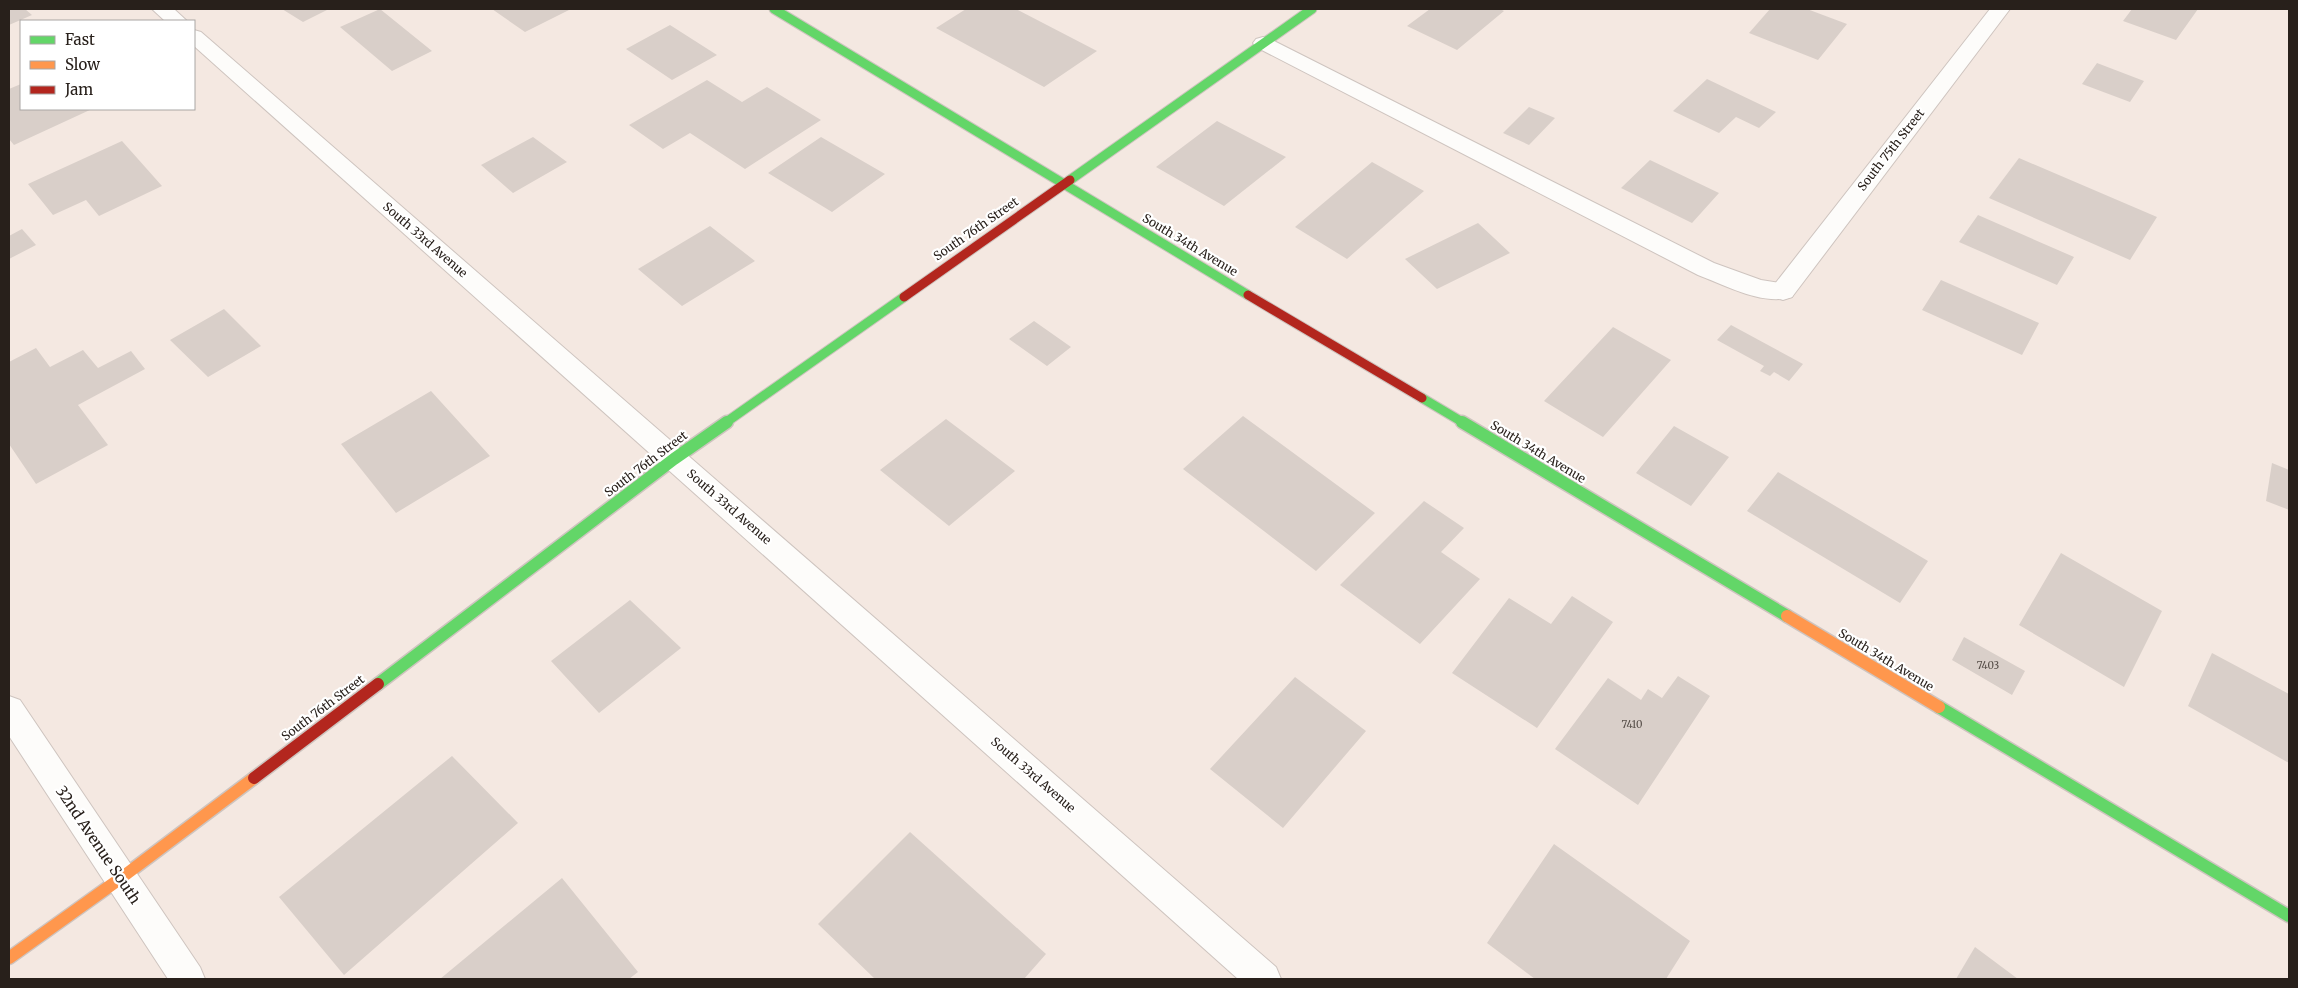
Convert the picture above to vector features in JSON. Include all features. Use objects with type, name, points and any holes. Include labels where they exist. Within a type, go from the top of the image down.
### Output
[{"type":"street","points":[[162,9],[176,20]]},
{"type":"street","name":"South 34th Avenue","points":[[774,9],[1062,184],[2289,916]]},
{"type":"street","name":"South 76th Street","points":[[9,958],[121,878],[674,459],[1312,9]]},
{"type":"street","name":"South 75th Street","points":[[1263,43],[1706,269],[1759,288],[1783,291],[2000,9]]},
{"type":"street","name":"South 33rd Avenue","points":[[195,37],[1264,979]]},
{"type":"street","name":"32nd Avenue South","points":[[9,710],[188,979]]},
{"type":"building","points":[[9,9],[25,9],[32,15],[20,20],[9,25]]},
{"type":"building","points":[[282,9],[329,9],[303,22]]},
{"type":"building","points":[[380,9],[432,51],[392,71],[340,27]]},
{"type":"building","points":[[492,9],[571,9],[525,32]]},
{"type":"building","points":[[966,9],[1016,9],[1097,51],[1044,87],[936,28]]},
{"type":"building","points":[[1430,9],[1500,9],[1504,11],[1457,50],[1407,26]]},
{"type":"building","points":[[1770,9],[1807,9],[1847,24],[1818,60],[1749,33]]},
{"type":"building","points":[[2132,9],[2198,9],[2176,40],[2123,21]]},
{"type":"building","points":[[670,25],[717,55],[672,80],[626,49]]},
{"type":"building","points":[[2097,63],[2144,81],[2130,102],[2082,84]]},
{"type":"building","points":[[1707,79],[1776,112],[1759,128],[1736,117],[1719,133],[1673,111]]},
{"type":"building","points":[[707,80],[742,102],[767,87],[821,120],[745,169],[690,133],[663,149],[629,125]]},
{"type":"building","points":[[20,84],[20,110],[90,110],[14,145],[9,139],[9,89]]},
{"type":"building","points":[[1529,107],[1555,118],[1529,145],[1503,133]]},
{"type":"building","points":[[1217,121],[1286,157],[1224,206],[1156,167]]},
{"type":"building","points":[[533,137],[567,162],[513,193],[481,165]]},
{"type":"building","points":[[821,137],[885,174],[832,212],[768,173]]},
{"type":"building","points":[[122,141],[162,186],[99,216],[86,200],[53,215],[28,184]]},
{"type":"building","points":[[2019,158],[2157,217],[2130,260],[1989,198]]},
{"type":"building","points":[[1650,160],[1719,193],[1692,223],[1621,188]]},
{"type":"building","points":[[1372,162],[1424,191],[1347,259],[1295,227]]},
{"type":"building","points":[[1978,215],[2074,257],[2057,285],[1959,242]]},
{"type":"building","points":[[1478,223],[1510,253],[1437,289],[1405,259]]},
{"type":"building","points":[[710,226],[755,261],[682,306],[638,269]]},
{"type":"building","points":[[22,229],[36,245],[9,259],[9,236]]},
{"type":"building","points":[[1941,280],[2039,323],[2022,355],[1922,310]]},
{"type":"building","points":[[224,309],[261,346],[208,377],[170,340]]},
{"type":"building","points":[[1034,321],[1071,347],[1047,366],[1009,339]]},
{"type":"building","points":[[1731,325],[1803,364],[1789,381],[1774,372],[1770,376],[1760,371],[1764,366],[1717,340]]},
{"type":"building","points":[[1613,327],[1671,360],[1603,437],[1544,401]]},
{"type":"building","points":[[36,348],[50,367],[83,350],[98,368],[131,351],[145,369],[78,405],[108,445],[36,484],[9,444],[9,362]]},
{"type":"building","points":[[431,391],[490,456],[396,513],[341,444]]},
{"type":"building","points":[[1243,416],[1375,513],[1316,571],[1183,469]]},
{"type":"building","points":[[946,419],[1015,471],[949,526],[880,470]]},
{"type":"building","points":[[1674,426],[1729,457],[1691,506],[1636,473]]},
{"type":"building","points":[[2272,463],[2289,470],[2289,510],[2266,501]]},
{"type":"building","points":[[1778,472],[1928,561],[1900,603],[1747,511]]},
{"type":"building","points":[[1424,501],[1464,528],[1441,552],[1480,579],[1420,644],[1340,585]]},
{"type":"building","points":[[2061,553],[2162,611],[2124,687],[2019,625]]},
{"type":"building","points":[[1572,596],[1613,622],[1537,728],[1452,673],[1509,598],[1551,624]]},
{"type":"building","points":[[630,600],[681,648],[599,713],[551,661]]},
{"type":"building","points":[[1964,637],[2025,671],[2012,695],[1952,660]]},
{"type":"building","points":[[2212,653],[2289,694],[2289,763],[2188,706]]},
{"type":"building","points":[[1678,676],[1710,696],[1638,805],[1555,749],[1608,678],[1641,700],[1648,689],[1662,698]]},
{"type":"building","points":[[1295,677],[1366,731],[1283,828],[1210,769]]},
{"type":"building","points":[[452,756],[518,823],[344,975],[279,897]]},
{"type":"building","points":[[910,832],[1046,954],[1024,979],[875,979],[818,924]]},
{"type":"building","points":[[1554,844],[1690,941],[1666,979],[1535,979],[1487,943]]},
{"type":"building","points":[[562,878],[638,972],[629,979],[440,979]]},
{"type":"building","points":[[1975,947],[2018,979],[1956,979]]},
{"type":"traffic: fast","points":[[774,9],[1248,295]]},
{"type":"traffic: fast","points":[[1070,180],[1312,9]]},
{"type":"traffic: fast","points":[[378,684],[674,459],[904,297]]},
{"type":"traffic: fast","points":[[1422,398],[1787,616]]},
{"type":"traffic: fast","points":[[1939,707],[2289,916]]},
{"type":"traffic: slow","points":[[1787,616],[1939,707]]},
{"type":"traffic: slow","points":[[9,958],[121,878],[254,778]]},
{"type":"traffic: jam","points":[[904,297],[1070,180]]},
{"type":"traffic: jam","points":[[1248,295],[1422,398]]},
{"type":"traffic: jam","points":[[254,778],[378,684]]}]
